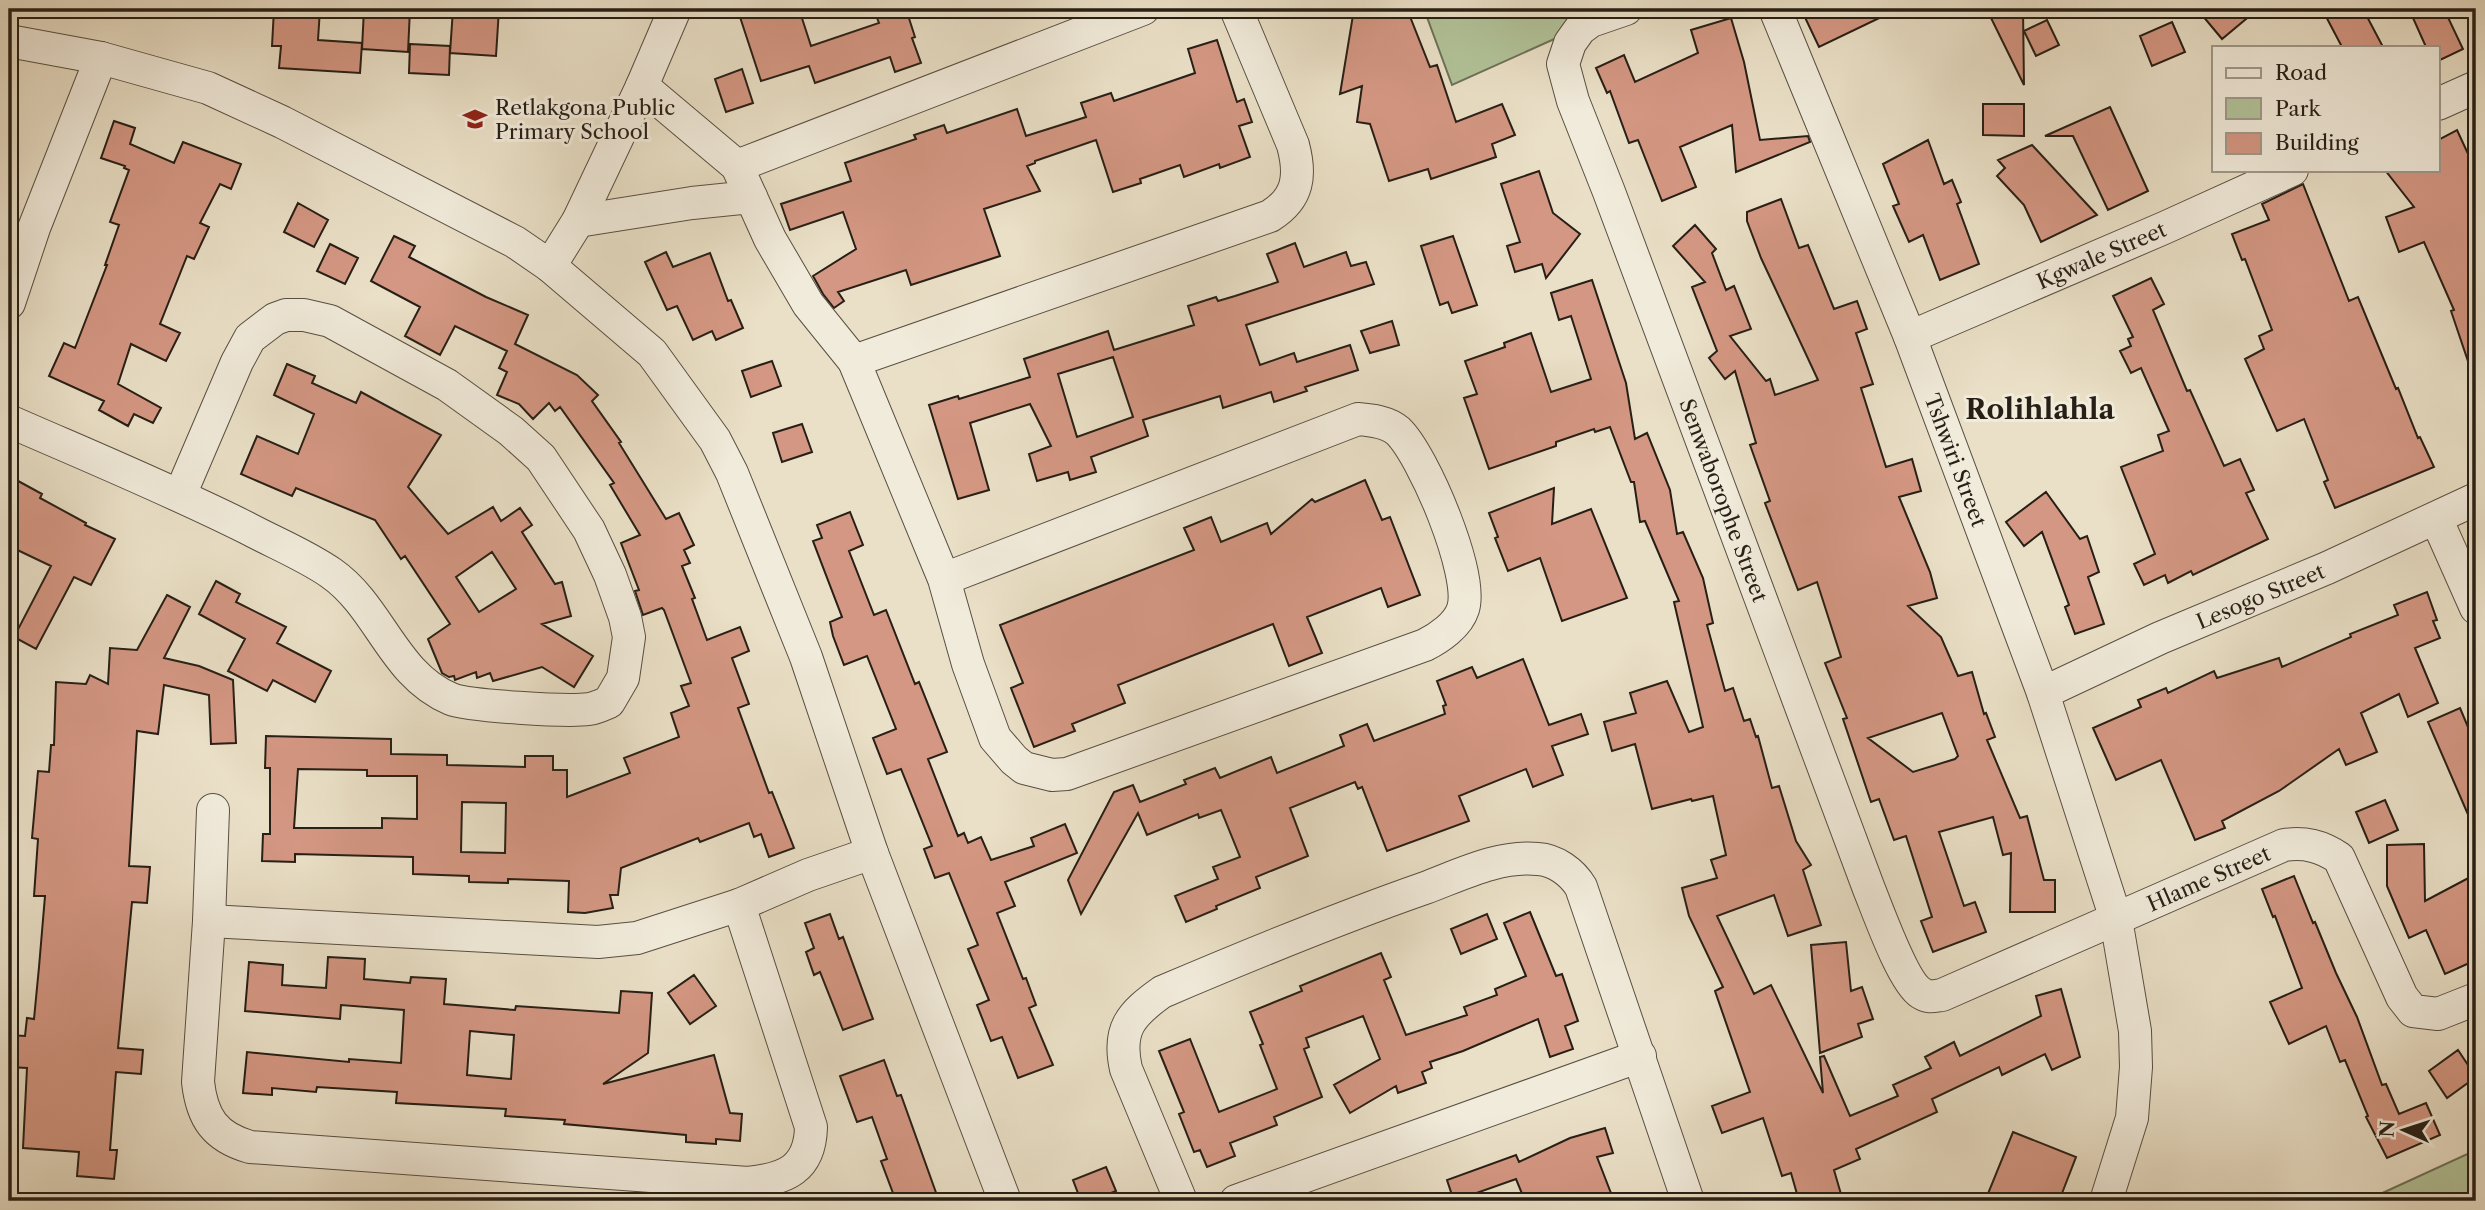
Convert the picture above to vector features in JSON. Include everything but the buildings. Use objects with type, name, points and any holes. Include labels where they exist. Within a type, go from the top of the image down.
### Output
[{"type":"street","points":[[550,266],[578,221],[675,9]]},
{"type":"street","points":[[737,166],[1143,9]]},
{"type":"street","points":[[854,361],[1270,216],[1285,205],[1294,190],[1298,161],[1236,9]]},
{"type":"street","name":"Senwaborophe Street","points":[[1626,9],[1591,21],[1574,36],[1563,64],[1573,101],[1869,889],[1909,981],[1923,995],[1942,995]]},
{"type":"street","name":"Tshwiri Street","points":[[1775,9],[1910,337],[2043,693],[2116,919],[2135,1031],[2136,1067],[2132,1118],[2106,1201]]},
{"type":"street","points":[[9,41],[101,58],[208,89],[282,122],[515,242],[550,266],[652,354],[715,440],[732,473],[806,657],[872,853],[1005,1201]]},
{"type":"street","points":[[9,303],[22,223],[101,58]]},
{"type":"street","points":[[642,86],[737,166],[770,239],[808,304],[854,361],[944,579],[968,664],[995,738],[1024,768],[1052,775],[1067,774],[1425,645],[1446,631],[1461,614],[1466,596],[1460,559],[1428,480],[1412,451],[1398,431],[1384,423],[1358,419],[944,579]]},
{"type":"street","points":[[2440,103],[2476,86]]},
{"type":"street","name":"Kgwale Street","points":[[1910,337],[2288,172]]},
{"type":"street","points":[[578,221],[692,203],[751,197]]},
{"type":"street","points":[[9,421],[180,495],[333,574],[353,591],[414,675],[454,700],[586,709],[609,702],[623,678],[629,637],[610,575],[589,530],[541,458],[511,431],[447,385],[330,321],[304,315],[286,315],[275,319],[250,338],[237,362],[180,495]]},
{"type":"street","name":"Lesogo Street","points":[[2043,693],[2160,638],[2327,568],[2476,499]]},
{"type":"street","points":[[2436,518],[2476,608]]},
{"type":"street","points":[[213,810],[209,921],[198,1082],[200,1101],[206,1115],[224,1137],[250,1147],[748,1183],[770,1181],[784,1176],[796,1168],[809,1147],[811,1127],[739,905]]},
{"type":"street","name":"Hlame Street","points":[[1942,995],[2284,845],[2311,845],[2339,858],[2402,997],[2413,1011],[2431,1014],[2444,1012],[2476,999]]},
{"type":"street","points":[[209,921],[598,942],[637,938],[739,905],[808,875],[872,853]]},
{"type":"street","points":[[1181,1201],[1126,1069],[1125,1029],[1142,1006],[1162,992],[1383,903],[1487,866],[1509,860],[1539,859],[1564,869],[1578,882],[1688,1201]]},
{"type":"street","points":[[1236,1201],[1640,1056]]},
{"type":"green space","points":[[1424,9],[1621,9],[1452,85]]},
{"type":"green space","points":[[2476,1150],[2476,1201],[2365,1201]]},
{"type":"place","name":"Retlakgona Public Primary School","points":[[475,119]]},
{"type":"district","name":"Rolihlahla","points":[[2040,409]]}]
